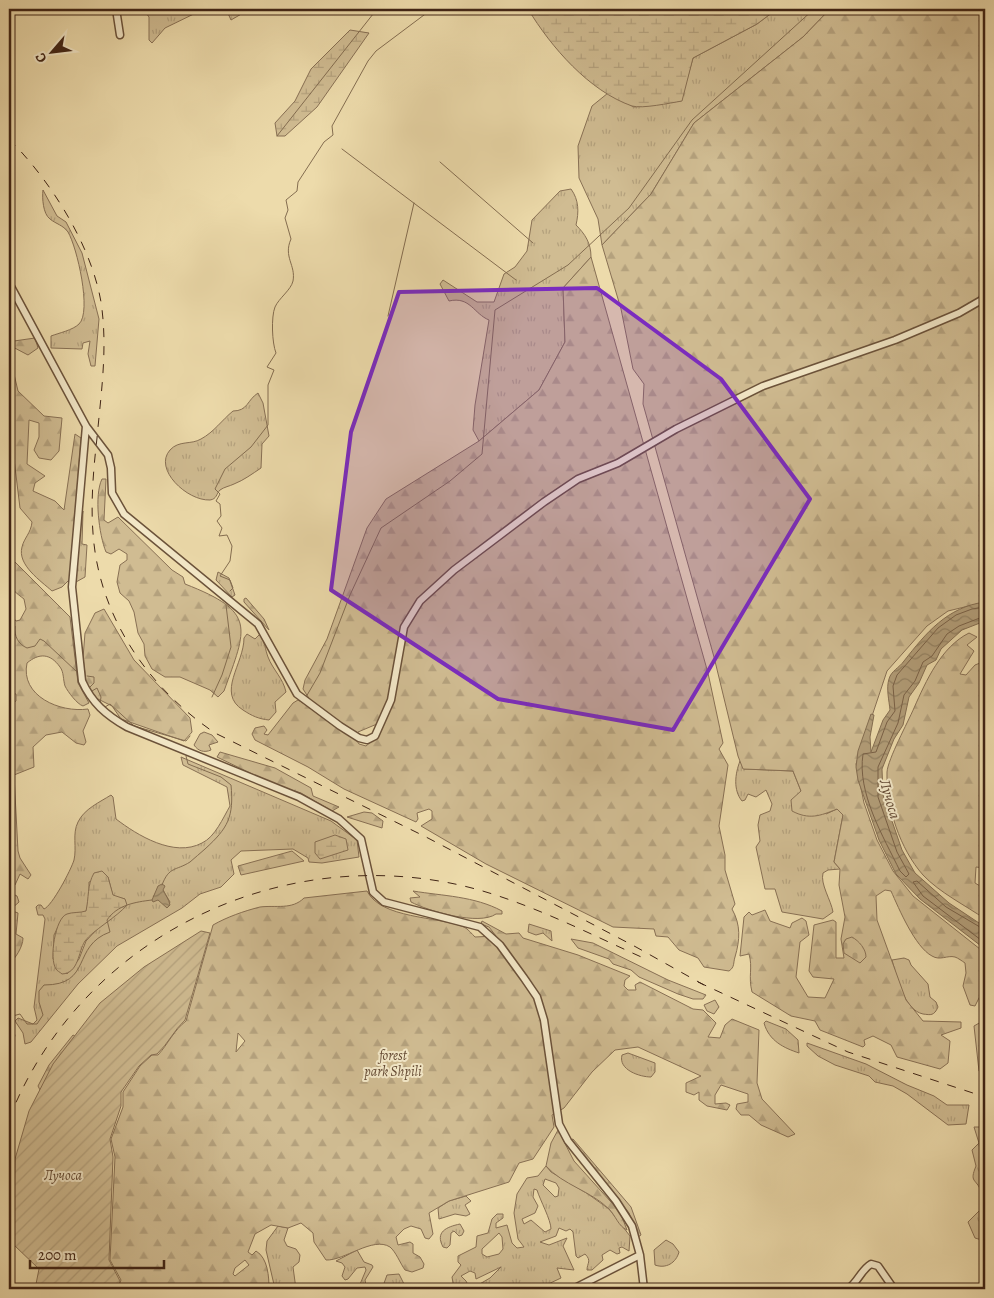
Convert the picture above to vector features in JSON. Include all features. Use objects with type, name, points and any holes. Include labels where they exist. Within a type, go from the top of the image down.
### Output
[{"type":"street","points":[[116,9],[120,35]]},
{"type":"street","points":[[9,283],[86,426],[108,455],[111,468],[112,493],[124,514],[258,624],[297,694],[340,726],[359,738],[367,740],[375,736],[392,700],[404,627],[420,602],[454,570],[544,502],[578,479],[618,462],[676,429],[763,386],[895,340],[959,313],[985,298]]},
{"type":"street","points":[[86,426],[72,587],[82,681],[89,695],[111,718],[127,727],[299,797],[339,818],[361,838],[373,892],[384,902],[480,927],[494,939],[537,997],[544,1020],[559,1124],[568,1141],[616,1201],[632,1226],[640,1255],[644,1289]]},
{"type":"street","points":[[573,1289],[640,1255]]},
{"type":"street","points":[[848,1289],[855,1284],[865,1268],[871,1264],[878,1266],[894,1289]]},
{"type":"highlighted area","points":[[597,288],[721,379],[810,499],[673,730],[498,699],[331,590],[351,432],[399,292]]},
{"type":"green space","points":[[143,9],[204,9],[165,28],[152,43],[149,40],[149,17]]},
{"type":"green space","points":[[226,9],[250,9],[231,20]]},
{"type":"green space","points":[[528,9],[777,9],[757,24],[693,58],[682,101],[637,107],[616,99],[586,79],[548,38]]},
{"type":"green space","points":[[777,9],[830,9],[803,37],[694,123],[651,194],[602,245],[598,219],[579,178],[578,146],[592,106],[608,93],[634,107],[681,101],[693,58],[757,24]]},
{"type":"green space","points":[[830,9],[985,9],[985,602],[948,611],[927,626],[887,671],[856,764],[864,803],[877,840],[893,871],[913,896],[985,953],[985,992],[980,996],[975,1006],[970,1005],[963,986],[966,973],[965,963],[955,957],[941,958],[932,956],[920,945],[908,927],[891,891],[885,890],[876,896],[877,920],[906,1000],[923,1021],[961,1022],[961,1028],[941,1035],[950,1041],[948,1063],[940,1069],[897,1057],[891,1045],[873,1036],[864,1040],[865,1045],[863,1047],[820,1030],[815,1021],[791,1016],[752,992],[749,954],[740,956],[744,917],[749,912],[752,915],[765,910],[770,921],[790,928],[792,923],[802,918],[806,921],[809,935],[800,942],[796,977],[808,997],[825,998],[834,979],[813,977],[809,971],[814,925],[833,920],[836,922],[836,958],[844,958],[841,939],[845,917],[839,885],[840,869],[834,862],[843,815],[837,809],[814,816],[798,814],[792,811],[791,800],[801,791],[793,771],[743,769],[738,756],[714,657],[643,404],[644,384],[633,369],[621,309],[602,245],[651,194],[694,123],[803,37]]},
{"type":"green space","points":[[350,30],[369,33],[317,107],[285,136],[277,136],[275,123],[295,101],[311,69]]},
{"type":"green space","points":[[571,189],[576,197],[578,206],[576,225],[587,239],[591,257],[563,288],[565,342],[539,390],[479,441],[473,430],[475,405],[489,320],[467,303],[456,300],[449,301],[440,284],[443,280],[477,302],[494,302],[504,274],[515,267],[527,251],[532,220],[560,191]]},
{"type":"green space","points":[[43,190],[57,216],[66,222],[82,253],[99,319],[95,366],[91,366],[88,354],[90,341],[83,343],[82,349],[51,348],[51,336],[70,330],[79,324],[83,317],[84,294],[72,240],[62,226],[48,217],[44,210]]},
{"type":"green space","points":[[591,257],[708,673],[723,743],[719,749],[728,765],[719,826],[725,855],[725,870],[735,904],[732,909],[739,933],[734,965],[729,971],[704,967],[698,958],[679,950],[668,937],[656,936],[654,929],[613,927],[486,864],[421,826],[432,819],[432,811],[429,809],[417,813],[418,819],[416,822],[344,789],[308,767],[255,740],[252,734],[255,728],[264,726],[267,730],[264,734],[268,735],[293,703],[298,700],[308,706],[312,703],[303,689],[305,680],[327,639],[367,528],[386,499],[479,441],[539,390],[565,342],[563,288]],"holes":[[[377,724],[372,741],[366,746],[359,744],[355,738],[358,732]]]},
{"type":"green space","points":[[9,330],[14,341],[35,338],[38,348],[28,355],[9,345]]},
{"type":"green space","points":[[9,353],[18,391],[44,416],[62,418],[59,451],[51,460],[39,458],[34,450],[39,437],[39,423],[29,420],[27,464],[45,476],[35,483],[33,491],[55,501],[64,510],[75,434],[81,438],[70,579],[62,587],[52,591],[31,572],[21,554],[32,522],[20,508],[10,426],[14,411],[9,400]]},
{"type":"green space","points":[[258,393],[263,403],[269,436],[262,444],[261,468],[241,481],[222,489],[210,500],[201,499],[183,490],[169,474],[166,466],[166,458],[170,450],[177,445],[197,441],[206,436],[233,411],[238,411],[245,407]]},
{"type":"green space","points":[[102,479],[106,479],[104,520],[108,523],[118,517],[172,570],[183,577],[185,584],[208,594],[225,604],[235,613],[240,624],[241,636],[238,651],[224,691],[218,697],[210,690],[180,677],[165,677],[152,669],[145,656],[144,644],[138,633],[134,612],[129,601],[120,593],[117,582],[120,565],[127,560],[127,554],[119,549],[111,554],[106,552],[101,536],[98,495]]},
{"type":"green space","points":[[83,511],[82,544],[87,545],[85,577],[76,582],[77,550]]},
{"type":"green space","points":[[14,561],[70,617],[78,683],[89,703],[83,706],[73,698],[65,686],[61,669],[56,662],[48,657],[36,657],[27,663],[26,675],[30,685],[44,700],[66,708],[88,709],[90,715],[83,731],[86,742],[84,745],[76,743],[62,732],[46,735],[33,747],[34,767],[14,775],[18,851],[20,858],[31,875],[28,879],[20,874],[15,885],[9,887],[9,705],[16,701],[16,694],[9,693],[9,616],[11,615],[16,621],[20,620],[26,609],[24,599],[10,586],[9,566]]},
{"type":"green space","points":[[218,572],[229,578],[235,595],[232,597],[216,580]]},
{"type":"green space","points":[[246,598],[264,619],[269,630],[244,602]]},
{"type":"green space","points":[[104,609],[134,660],[190,718],[192,732],[184,741],[121,719],[112,706],[96,698],[87,689],[83,658],[85,633],[95,613]]},
{"type":"green space","points":[[969,633],[977,637],[967,645],[974,651],[960,674],[966,675],[975,665],[985,661],[985,833],[981,838],[985,847],[985,868],[976,867],[975,883],[985,889],[985,919],[937,888],[915,865],[896,827],[887,785],[887,772],[891,758],[929,676],[950,647]]},
{"type":"green space","points":[[247,634],[255,639],[260,634],[270,662],[283,682],[286,692],[275,702],[276,712],[269,720],[256,717],[243,710],[235,703],[232,695],[233,677],[243,648],[244,638]]},
{"type":"green space","points":[[204,732],[212,735],[218,742],[209,745],[211,750],[199,750],[194,745],[200,734]]},
{"type":"green space","points":[[220,752],[275,768],[311,788],[313,796],[339,807],[332,811],[301,793],[275,785],[217,757]]},
{"type":"green space","points":[[181,757],[331,821],[357,840],[359,857],[322,863],[309,862],[308,858],[293,849],[241,851],[231,860],[234,874],[221,887],[200,894],[182,908],[117,946],[78,984],[31,1042],[25,1044],[23,1033],[15,1021],[18,1018],[33,1024],[37,1020],[34,1007],[45,919],[43,915],[38,915],[36,907],[41,905],[44,909],[47,906],[56,895],[69,871],[74,860],[75,831],[78,822],[88,810],[111,795],[113,797],[116,819],[145,838],[156,843],[180,848],[202,843],[215,832],[230,806],[227,787],[183,765]],"holes":[[[108,877],[113,896],[125,899],[86,941],[79,959],[67,974],[53,959],[54,935],[62,919],[86,912],[89,898],[89,882]],[[163,890],[170,902],[167,908],[162,901],[153,897],[157,891]]]},
{"type":"green space","points":[[740,761],[744,769],[793,771],[801,791],[826,814],[837,809],[843,815],[834,862],[840,869],[828,870],[823,873],[822,877],[833,912],[823,919],[782,912],[775,889],[765,889],[756,847],[760,841],[758,825],[760,815],[770,811],[772,804],[766,790],[756,797],[748,794],[745,800],[742,801],[739,797],[736,782]]},
{"type":"green space","points":[[364,812],[372,813],[383,821],[382,828],[347,817]]},
{"type":"green space","points":[[335,835],[346,839],[348,850],[320,859],[315,853],[315,842]]},
{"type":"green space","points":[[292,851],[304,861],[241,875],[238,866]]},
{"type":"green space","points":[[102,871],[108,877],[113,895],[125,899],[127,905],[88,937],[75,966],[68,973],[62,974],[56,969],[53,957],[54,939],[59,923],[67,914],[86,911],[89,887],[94,873]]},
{"type":"green space","name":"forest park Shpili","points":[[367,891],[374,900],[384,907],[397,912],[453,923],[464,927],[475,937],[496,936],[489,927],[481,924],[482,921],[506,934],[519,933],[523,938],[578,955],[630,976],[625,980],[624,986],[628,990],[636,990],[635,985],[640,982],[693,1009],[703,1010],[716,1023],[708,1037],[720,1038],[725,1025],[732,1019],[759,1030],[757,1083],[762,1099],[795,1134],[788,1137],[761,1125],[749,1115],[741,1115],[736,1109],[737,1104],[748,1102],[748,1094],[721,1085],[715,1095],[715,1104],[726,1103],[730,1105],[727,1110],[707,1106],[699,1100],[699,1092],[694,1095],[686,1092],[686,1083],[701,1076],[638,1047],[615,1050],[592,1072],[564,1108],[552,1115],[554,1127],[533,1159],[519,1163],[509,1182],[449,1201],[429,1213],[433,1234],[429,1239],[425,1238],[421,1229],[411,1226],[404,1229],[396,1237],[398,1245],[410,1242],[413,1244],[413,1253],[420,1257],[424,1264],[423,1268],[412,1272],[405,1270],[392,1249],[383,1244],[326,1260],[314,1242],[313,1233],[301,1223],[288,1228],[271,1225],[255,1234],[248,1252],[252,1255],[256,1251],[263,1258],[268,1274],[269,1289],[118,1289],[121,1280],[110,1260],[115,1157],[111,1139],[123,1107],[123,1092],[140,1066],[152,1055],[158,1055],[186,1021],[213,925],[248,910],[260,907],[289,906],[304,898]],"holes":[[[238,1033],[245,1041],[236,1052]],[[245,1260],[249,1265],[235,1276],[233,1274],[235,1268]]]},
{"type":"green space","points":[[413,891],[480,902],[502,911],[502,914],[466,918],[441,913],[411,902],[410,898],[420,897]]},
{"type":"green space","points":[[13,894],[17,896],[19,902],[10,910],[18,913],[16,934],[23,938],[18,953],[9,964],[9,901]]},
{"type":"green space","points":[[529,924],[551,931],[552,941],[543,933],[536,935],[528,932]]},
{"type":"green space","name":"Лучоса","points":[[201,931],[210,933],[185,1020],[157,1054],[151,1055],[139,1066],[121,1092],[121,1106],[110,1139],[113,1157],[109,1260],[120,1281],[117,1289],[35,1289],[39,1269],[14,1245],[13,1240],[15,1159],[29,1111],[53,1064],[100,1003],[144,967]]},
{"type":"green space","points":[[852,937],[860,943],[865,951],[866,957],[860,963],[844,953],[843,944],[846,939]]},
{"type":"green space","points":[[571,939],[593,943],[668,980],[706,995],[703,999],[693,999],[678,994],[639,977],[631,970],[613,964],[609,959],[578,948]]},
{"type":"green space","points":[[904,958],[909,960],[911,965],[928,984],[930,997],[936,1002],[938,1007],[930,1015],[916,1011],[906,1000],[902,992],[892,960]]},
{"type":"green space","points":[[715,1000],[719,1007],[714,1014],[707,1011],[704,1005]]},
{"type":"green space","points":[[766,1021],[786,1029],[798,1040],[799,1053],[788,1049],[773,1039],[766,1029],[764,1023]]},
{"type":"green space","points":[[981,1022],[985,1023],[985,1078],[979,1071],[974,1026]]},
{"type":"green space","points":[[9,1026],[15,1035],[12,1049],[9,1051]]},
{"type":"green space","points":[[73,1035],[77,1037],[40,1090],[38,1086],[49,1065]]},
{"type":"green space","points":[[807,1043],[866,1064],[907,1085],[934,1096],[947,1105],[969,1105],[966,1124],[948,1125],[907,1094],[893,1086],[875,1082],[869,1076],[835,1065],[818,1056],[807,1046]]},
{"type":"green space","points":[[628,1053],[655,1063],[655,1072],[651,1077],[631,1072],[623,1065],[622,1055]]},
{"type":"green space","points":[[974,1127],[985,1127],[985,1241],[975,1238],[968,1222],[983,1207],[981,1191],[973,1178],[976,1166],[972,1150],[979,1143]]},
{"type":"green space","points":[[558,1130],[574,1161],[620,1212],[627,1230],[621,1226],[602,1203],[560,1178],[546,1166],[551,1143]]},
{"type":"green space","points":[[573,1139],[631,1207],[641,1235],[638,1237],[629,1213],[570,1140]]},
{"type":"green space","points":[[546,1166],[551,1172],[609,1209],[630,1236],[629,1251],[622,1247],[619,1248],[620,1253],[617,1254],[610,1250],[602,1255],[603,1260],[592,1270],[587,1270],[589,1260],[587,1256],[585,1254],[578,1258],[576,1256],[573,1232],[570,1229],[566,1231],[559,1228],[556,1236],[540,1242],[549,1245],[567,1238],[563,1246],[574,1270],[557,1268],[561,1278],[544,1286],[542,1289],[471,1289],[490,1278],[501,1267],[476,1279],[475,1273],[470,1271],[461,1276],[470,1289],[454,1289],[452,1277],[461,1265],[458,1262],[458,1256],[476,1247],[477,1236],[488,1233],[492,1219],[497,1214],[503,1214],[503,1218],[496,1223],[496,1228],[507,1225],[512,1243],[517,1248],[524,1247],[518,1239],[514,1213],[517,1194],[527,1178],[538,1176]],"holes":[[[545,1179],[556,1183],[559,1188],[558,1196],[555,1197],[543,1185]],[[534,1189],[537,1190],[551,1225],[551,1229],[545,1232],[531,1220],[524,1224],[522,1219],[535,1213],[538,1206],[533,1197]],[[499,1233],[502,1237],[503,1249],[499,1254],[487,1257],[482,1254],[482,1249]]]},
{"type":"green space","points":[[466,1196],[471,1201],[465,1205],[470,1214],[466,1216],[455,1214],[439,1219],[438,1208],[449,1201]]},
{"type":"green space","points":[[460,1224],[464,1231],[462,1235],[459,1236],[454,1231],[451,1233],[450,1245],[447,1248],[443,1247],[440,1238],[443,1231]]},
{"type":"green space","points":[[278,1226],[288,1228],[284,1240],[287,1246],[296,1249],[300,1255],[299,1262],[293,1267],[296,1289],[275,1289],[266,1250],[267,1241]]},
{"type":"green space","points":[[666,1240],[673,1244],[679,1252],[678,1256],[667,1266],[655,1265],[654,1250]]},
{"type":"green space","points":[[357,1250],[364,1262],[373,1267],[365,1280],[366,1285],[380,1288],[383,1286],[387,1275],[399,1274],[404,1284],[401,1289],[358,1289],[366,1270],[365,1267],[357,1268],[345,1280],[342,1276],[345,1267],[342,1263],[336,1261]]},
{"type":"water","points":[[985,602],[985,621],[962,630],[941,649],[936,660],[927,665],[919,683],[909,697],[903,725],[894,739],[882,769],[883,795],[902,850],[915,873],[949,903],[985,927],[985,949],[920,899],[896,874],[879,840],[858,780],[856,767],[858,751],[871,714],[874,715],[870,737],[871,752],[883,720],[890,710],[888,686],[891,674],[929,631],[948,615],[959,609]]},
{"type":"water","points":[[162,884],[165,886],[163,890],[170,905],[167,908],[158,900],[153,902],[152,900],[158,886]]},
{"type":"waterway","points":[[277,136],[377,9]]},
{"type":"waterway","points":[[230,591],[233,588],[230,580],[220,576],[230,561],[232,546],[227,535],[219,536],[222,528],[217,521],[221,516],[220,504],[216,501],[220,494],[215,489],[225,469],[251,447],[268,425],[268,385],[274,370],[267,367],[276,353],[272,330],[274,311],[293,281],[293,270],[288,251],[291,239],[285,218],[288,210],[286,200],[297,191],[298,182],[324,142],[333,135],[332,126],[368,61],[376,51],[432,9]]},
{"type":"waterway","points":[[306,697],[320,673],[350,595],[381,528],[450,481],[482,454],[495,310],[568,265],[629,208],[692,120],[814,9]]},
{"type":"waterway","points":[[342,149],[516,280]]},
{"type":"waterway","points":[[440,162],[533,243]]},
{"type":"waterway","points":[[388,316],[414,203]]},
{"type":"waterway","points":[[212,697],[222,675],[231,647],[226,605]]},
{"type":"waterway","points":[[9,621],[15,626],[15,633],[21,644],[27,648],[35,646],[40,639],[76,671]]},
{"type":"waterway","points":[[87,676],[94,677],[94,683],[89,688],[92,691],[97,688],[101,697],[100,704]]},
{"type":"waterway","points":[[105,707],[110,704],[134,726],[186,741],[190,736]]},
{"type":"waterway","points":[[162,885],[170,872],[190,862],[213,842],[224,828],[230,814],[231,785],[221,777],[188,764],[186,756]]},
{"type":"waterway","points":[[9,1017],[20,1014],[27,1024],[37,1024],[43,1015],[39,1002],[39,991],[44,985],[70,979],[76,972],[90,946],[98,938],[110,932],[107,920],[116,911],[133,903],[152,900]]},
{"type":"railway","points":[[9,139],[39,174],[67,214],[88,258],[96,280],[103,319],[104,353],[92,491],[94,544],[99,573],[119,626],[151,674],[170,696],[215,733],[426,837],[636,947],[704,985]]},
{"type":"railway","points":[[9,1119],[40,1057],[81,1003],[130,958],[186,922],[248,896],[313,880],[381,876],[450,883],[475,889],[525,906],[648,960]]},
{"type":"railway","points":[[698,982],[848,1052],[985,1097]]}]
